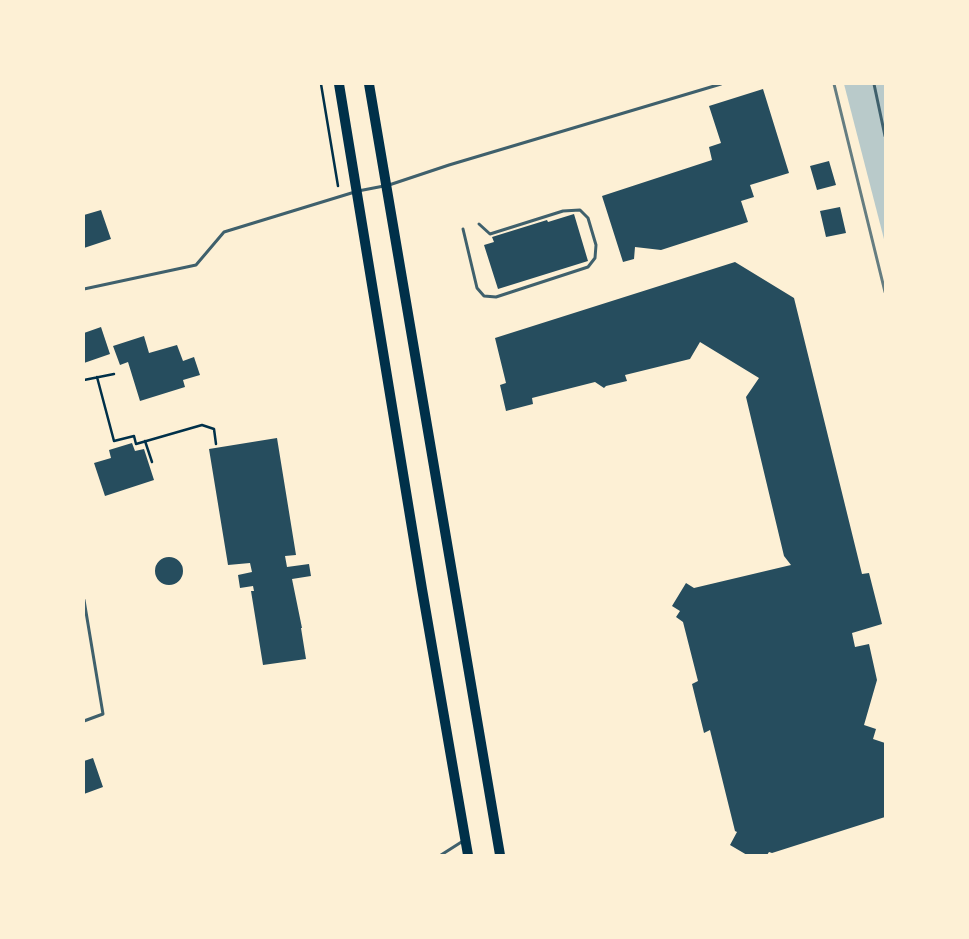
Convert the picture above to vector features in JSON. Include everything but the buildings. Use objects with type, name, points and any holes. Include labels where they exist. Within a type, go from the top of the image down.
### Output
[{"type":"main road","points":[[339,84],[358,191],[422,589],[468,855]]},
{"type":"main road","points":[[369,84],[500,855]]},
{"type":"lane","points":[[84,290],[196,265],[224,232],[358,191],[386,186],[449,165],[721,84]]},
{"type":"lane","points":[[874,84],[885,136]]},
{"type":"lane","points":[[463,229],[477,288],[484,296],[496,297],[588,267],[595,258],[596,245],[588,218],[580,210],[563,211],[490,234],[479,224]]},
{"type":"lane","points":[[84,600],[103,714],[84,722]]},
{"type":"lane","points":[[441,855],[466,839]]},
{"type":"path","points":[[321,84],[339,197]]},
{"type":"path","points":[[84,380],[114,374]]},
{"type":"path","points":[[97,377],[114,441],[134,436],[136,444],[202,425],[214,429],[216,444]]},
{"type":"path","points":[[145,441],[152,462]]},
{"type":"shaded area","points":[[844,84],[885,84],[885,243]]},
{"type":"railway","points":[[834,84],[885,292]]}]
